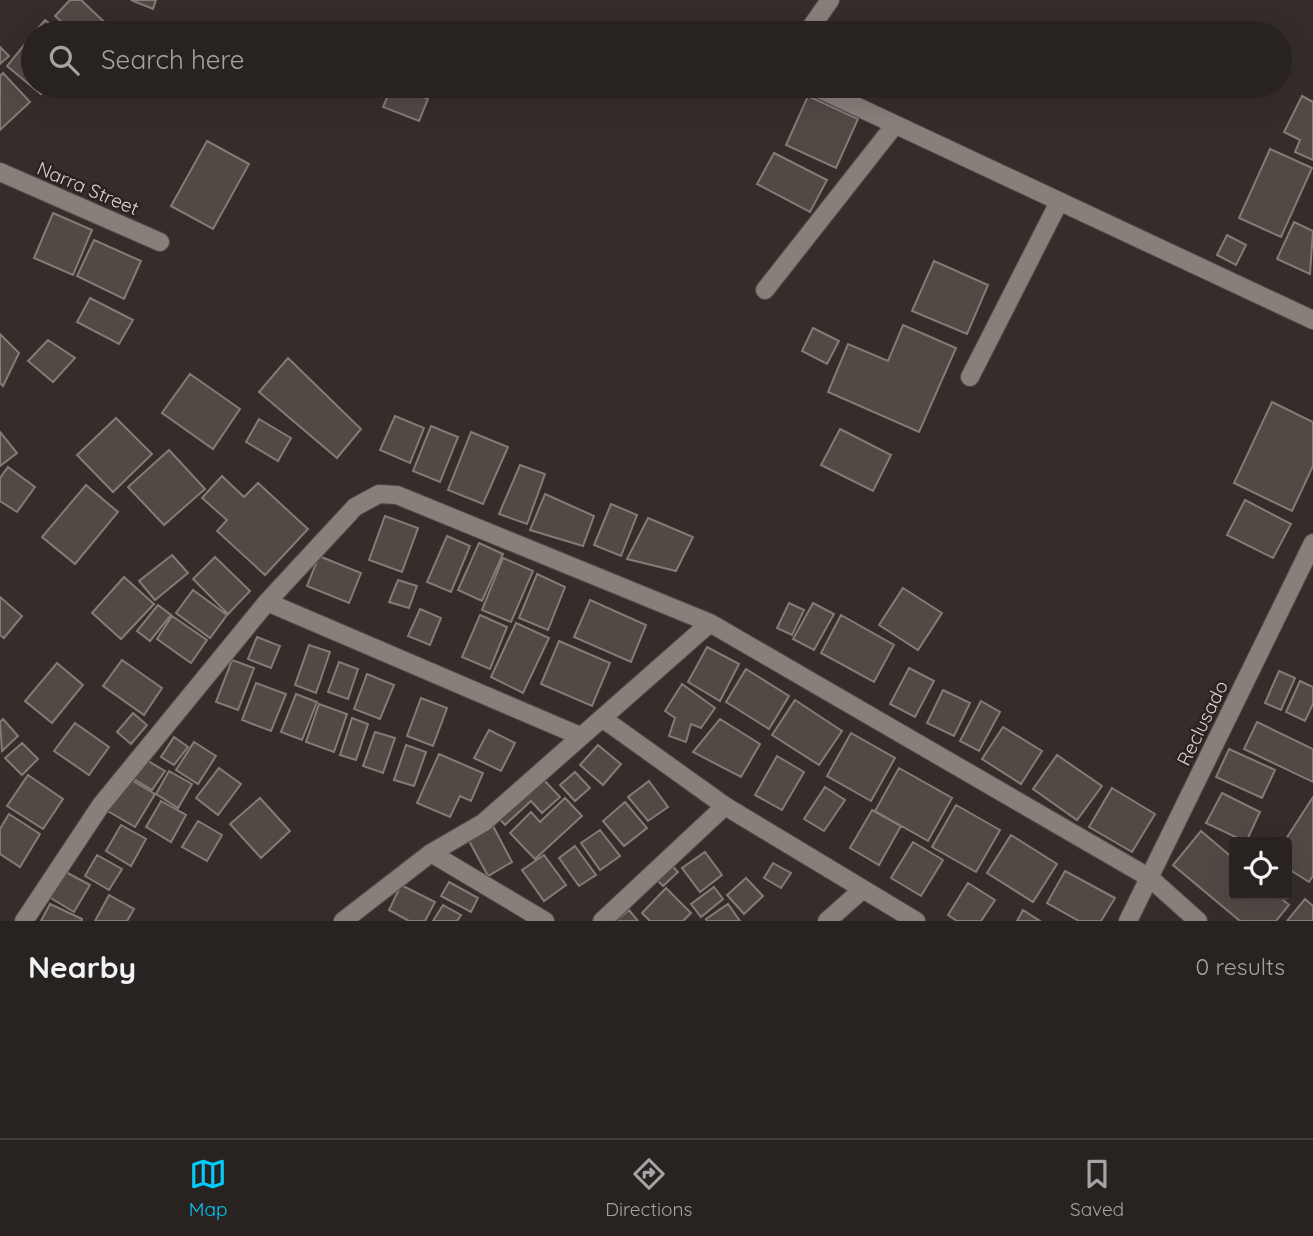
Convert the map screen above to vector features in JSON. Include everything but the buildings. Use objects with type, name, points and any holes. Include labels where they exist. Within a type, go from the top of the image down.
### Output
[{"type":"street","points":[[815,21],[830,0]]},
{"type":"street","points":[[837,98],[1313,320]]},
{"type":"street","points":[[765,290],[894,126]]},
{"type":"street","name":"Narra Street","points":[[0,172],[160,242]]},
{"type":"street","points":[[970,377],[1059,202]]},
{"type":"street","points":[[24,921],[101,805],[267,602],[355,507],[379,494],[397,495],[710,623],[1150,878],[1198,921]]},
{"type":"street","name":"Reclusado","points":[[1128,921],[1305,579],[1313,543]]},
{"type":"street","points":[[267,602],[580,736]]},
{"type":"street","points":[[343,921],[432,853],[483,823],[710,623]]},
{"type":"street","points":[[602,718],[725,806],[916,921]]},
{"type":"street","points":[[602,921],[725,806]]},
{"type":"street","points":[[432,853],[545,921]]},
{"type":"street","points":[[827,921],[863,889]]}]
